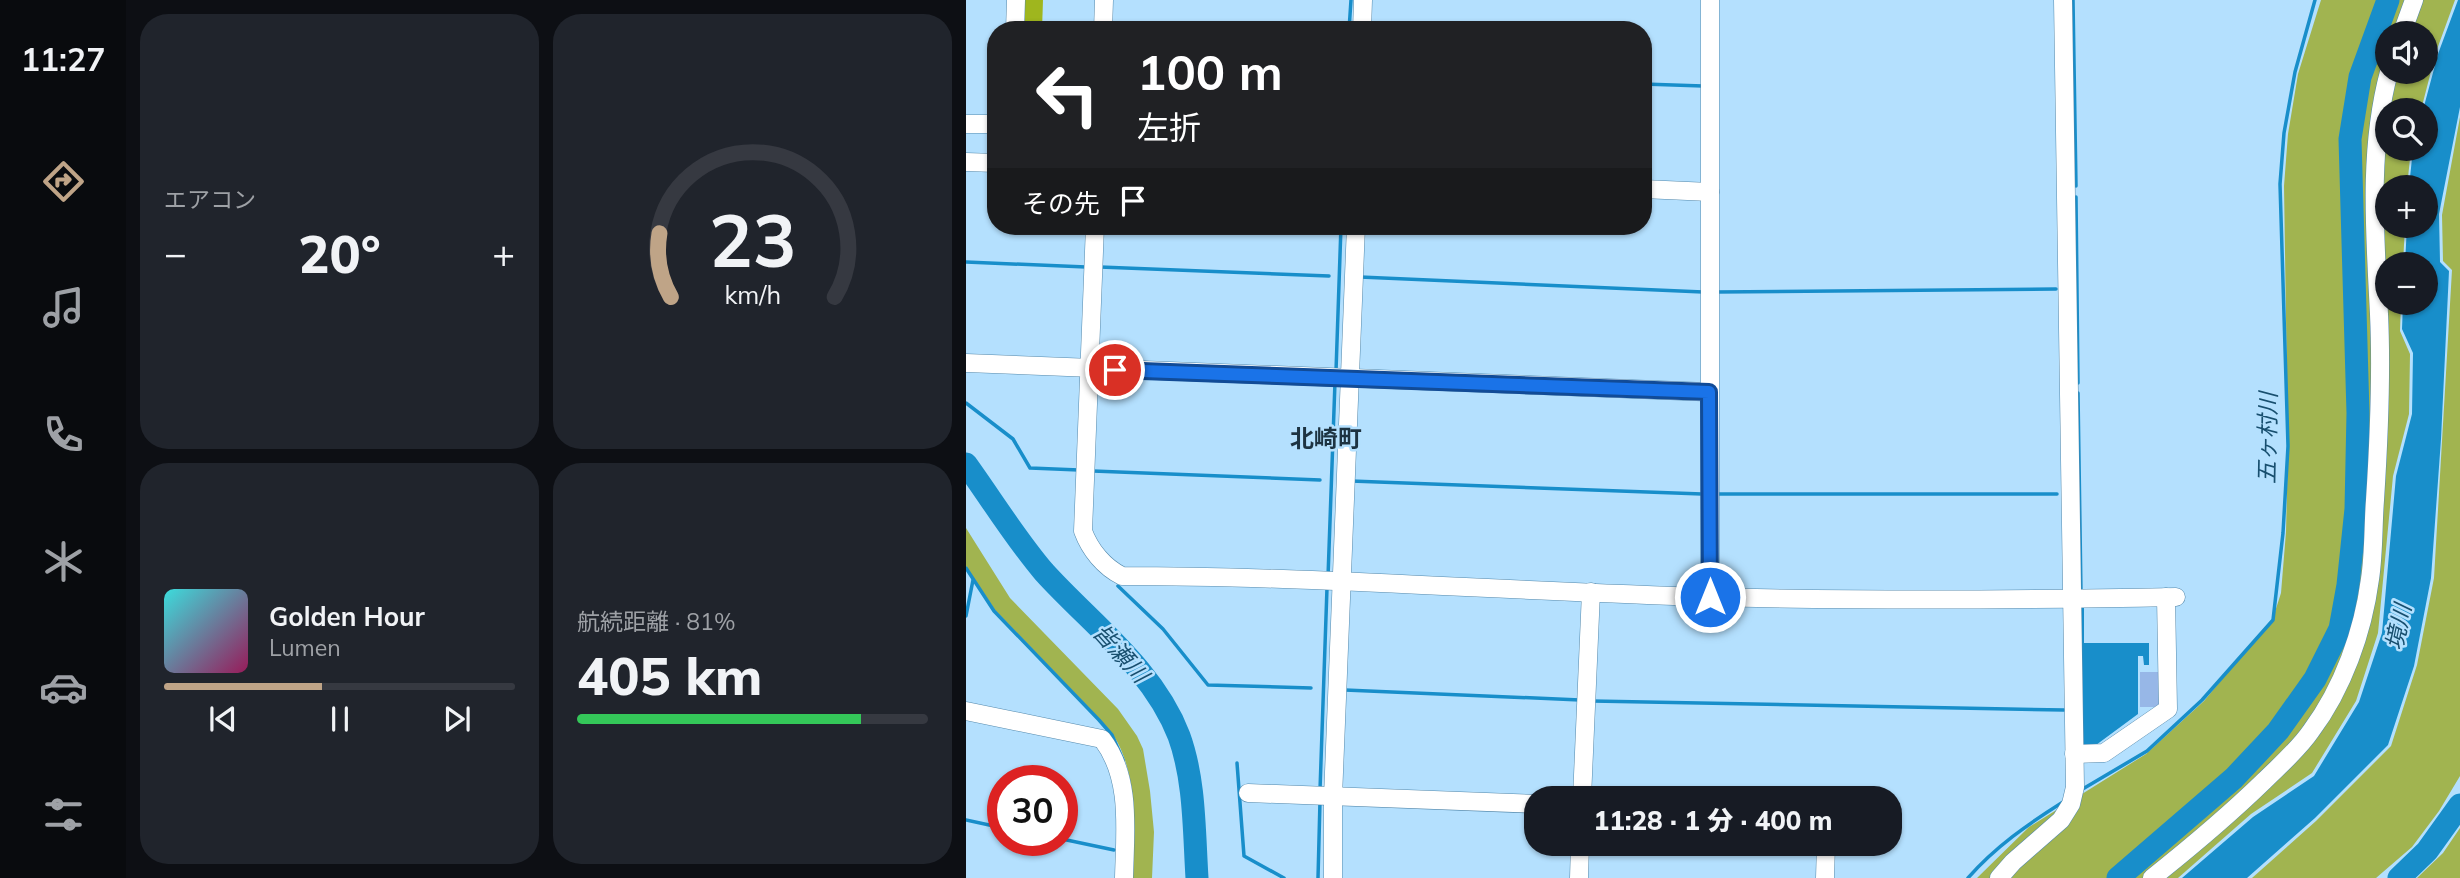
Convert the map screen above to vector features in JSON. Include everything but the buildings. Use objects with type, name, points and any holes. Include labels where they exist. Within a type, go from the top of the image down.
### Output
[{"type":"street","points":[[1015,21],[1016,0]]},
{"type":"street","points":[[1103,21],[1104,0]]},
{"type":"street","points":[[1362,21],[1363,0]]},
{"type":"street","points":[[1710,0],[1710,597]]},
{"type":"street","points":[[1999,878],[2013,862],[2061,820],[2071,804],[2075,787],[2063,0]]},
{"type":"street","points":[[2406,21],[2414,0]]},
{"type":"street","points":[[2152,878],[2230,814],[2294,752],[2332,698],[2356,644],[2371,576],[2381,409],[2375,230],[2376,156],[2387,84]]},
{"type":"street","points":[[966,124],[987,124]]},
{"type":"street","points":[[966,162],[987,163]]},
{"type":"street","points":[[1652,189],[1710,192]]},
{"type":"street","points":[[1095,235],[1083,531],[1087,542],[1111,571],[1122,576],[1332,580],[1710,597],[2171,597],[2168,709],[2104,753],[2074,754]]},
{"type":"street","points":[[1333,878],[1324,796],[1340,378],[1355,235]]},
{"type":"street","points":[[966,363],[1709,392]]},
{"type":"street","points":[[1583,786],[1591,592]]},
{"type":"street","points":[[966,711],[1102,739],[1113,754],[1124,797],[1124,878]]},
{"type":"street","points":[[1248,793],[1524,804]]},
{"type":"street","points":[[1579,878],[1580,856]]},
{"type":"street","points":[[1825,878],[1826,856]]},
{"type":"green space","points":[[1023,0],[1043,0],[1042,21],[1022,21]]},
{"type":"green space","points":[[2321,0],[2455,0],[2438,47],[2438,21],[2375,21],[2375,84],[2428,84],[2424,98],[2375,98],[2375,161],[2410,161],[2408,175],[2375,175],[2375,238],[2404,238],[2404,252],[2375,252],[2375,315],[2401,315],[2400,331],[2410,354],[2409,414],[2393,476],[2378,633],[2356,701],[2312,773],[2251,814],[2178,878],[1977,878],[2029,827],[2146,754],[2204,701],[2273,618],[2281,593],[2286,532],[2288,448],[2284,186],[2288,134],[2298,74]]},
{"type":"green space","points":[[2460,117],[2460,776],[2439,811],[2412,847],[2376,878],[2252,878],[2316,821],[2391,746],[2417,665],[2434,578],[2452,270],[2443,261],[2442,215]]},
{"type":"green space","points":[[966,528],[1010,598],[1118,709],[1137,736],[1143,749],[1150,791],[1154,832],[1152,878],[1133,878],[1133,798],[1127,767],[1117,742],[1097,716],[995,610],[966,566]]},
{"type":"green space","points":[[2460,828],[2460,878],[2417,878],[2443,853]]},
{"type":"water","name":"境川","points":[[2460,0],[2460,107],[2439,214],[2440,262],[2449,271],[2441,439],[2431,578],[2414,666],[2388,745],[2315,818],[2247,878],[2182,878],[2253,817],[2314,776],[2359,702],[2382,633],[2396,476],[2412,414],[2413,353],[2402,329],[2403,315],[2438,315],[2438,252],[2406,252],[2406,238],[2438,238],[2438,175],[2410,175],[2412,161],[2438,161],[2438,98],[2426,98],[2430,84],[2438,84],[2438,54]]},
{"type":"water","points":[[2080,605],[2084,605],[2084,643],[2149,643],[2149,665],[2144,665],[2143,656],[2138,656],[2138,714],[2096,745],[2082,745]]},
{"type":"waterway","points":[[1350,21],[1351,0]]},
{"type":"waterway","points":[[2073,0],[2076,186]]},
{"type":"waterway","name":"五ヶ村川","points":[[2081,790],[2147,751],[2202,700],[2273,620],[2283,533],[2288,446],[2280,184],[2284,133],[2295,72],[2315,0]]},
{"type":"waterway","points":[[2118,878],[2234,778],[2278,731],[2315,679],[2340,629],[2348,585],[2356,509],[2358,413],[2350,139],[2360,77],[2388,0]]},
{"type":"waterway","points":[[1652,84],[1703,86]]},
{"type":"waterway","points":[[2076,197],[2078,383]]},
{"type":"waterway","points":[[1336,371],[1341,235]]},
{"type":"waterway","points":[[966,262],[1086,267]]},
{"type":"waterway","points":[[1100,267],[1329,276]]},
{"type":"waterway","points":[[1360,277],[1703,292]]},
{"type":"waterway","points":[[1716,292],[2056,289]]},
{"type":"waterway","points":[[1328,577],[1335,382]]},
{"type":"waterway","points":[[2078,393],[2081,594]]},
{"type":"waterway","points":[[966,403],[1013,439],[1030,468],[1079,470]]},
{"type":"waterway","name":"皆瀬川","points":[[966,464],[1033,559],[1137,668],[1168,712],[1179,736],[1188,770],[1197,878]]},
{"type":"waterway","points":[[1093,471],[1320,480]]},
{"type":"waterway","points":[[1351,481],[1702,494]]},
{"type":"waterway","points":[[1717,494],[2057,494]]},
{"type":"waterway","points":[[966,568],[994,611],[1112,735],[1123,760]]},
{"type":"waterway","points":[[966,616],[973,580]]},
{"type":"waterway","points":[[1118,586],[1163,629],[1208,685],[1311,688]]},
{"type":"waterway","points":[[1320,790],[1327,588]]},
{"type":"waterway","points":[[1345,690],[1580,700]]},
{"type":"waterway","points":[[1592,701],[2064,710]]},
{"type":"waterway","points":[[1237,763],[1244,856],[1284,878]]},
{"type":"waterway","points":[[1318,878],[1320,801]]},
{"type":"waterway","name":"五ヶ村川","points":[[1968,878],[2012,837],[2063,802]]},
{"type":"waterway","points":[[2399,878],[2427,851],[2460,805]]},
{"type":"waterway","points":[[966,820],[987,825]]},
{"type":"waterway","points":[[1078,842],[1114,850]]},
{"type":"district","name":"北崎町","points":[[1326,438]]},
{"type":"route","points":[[1115,370],[1709,392],[1710,597]]}]
